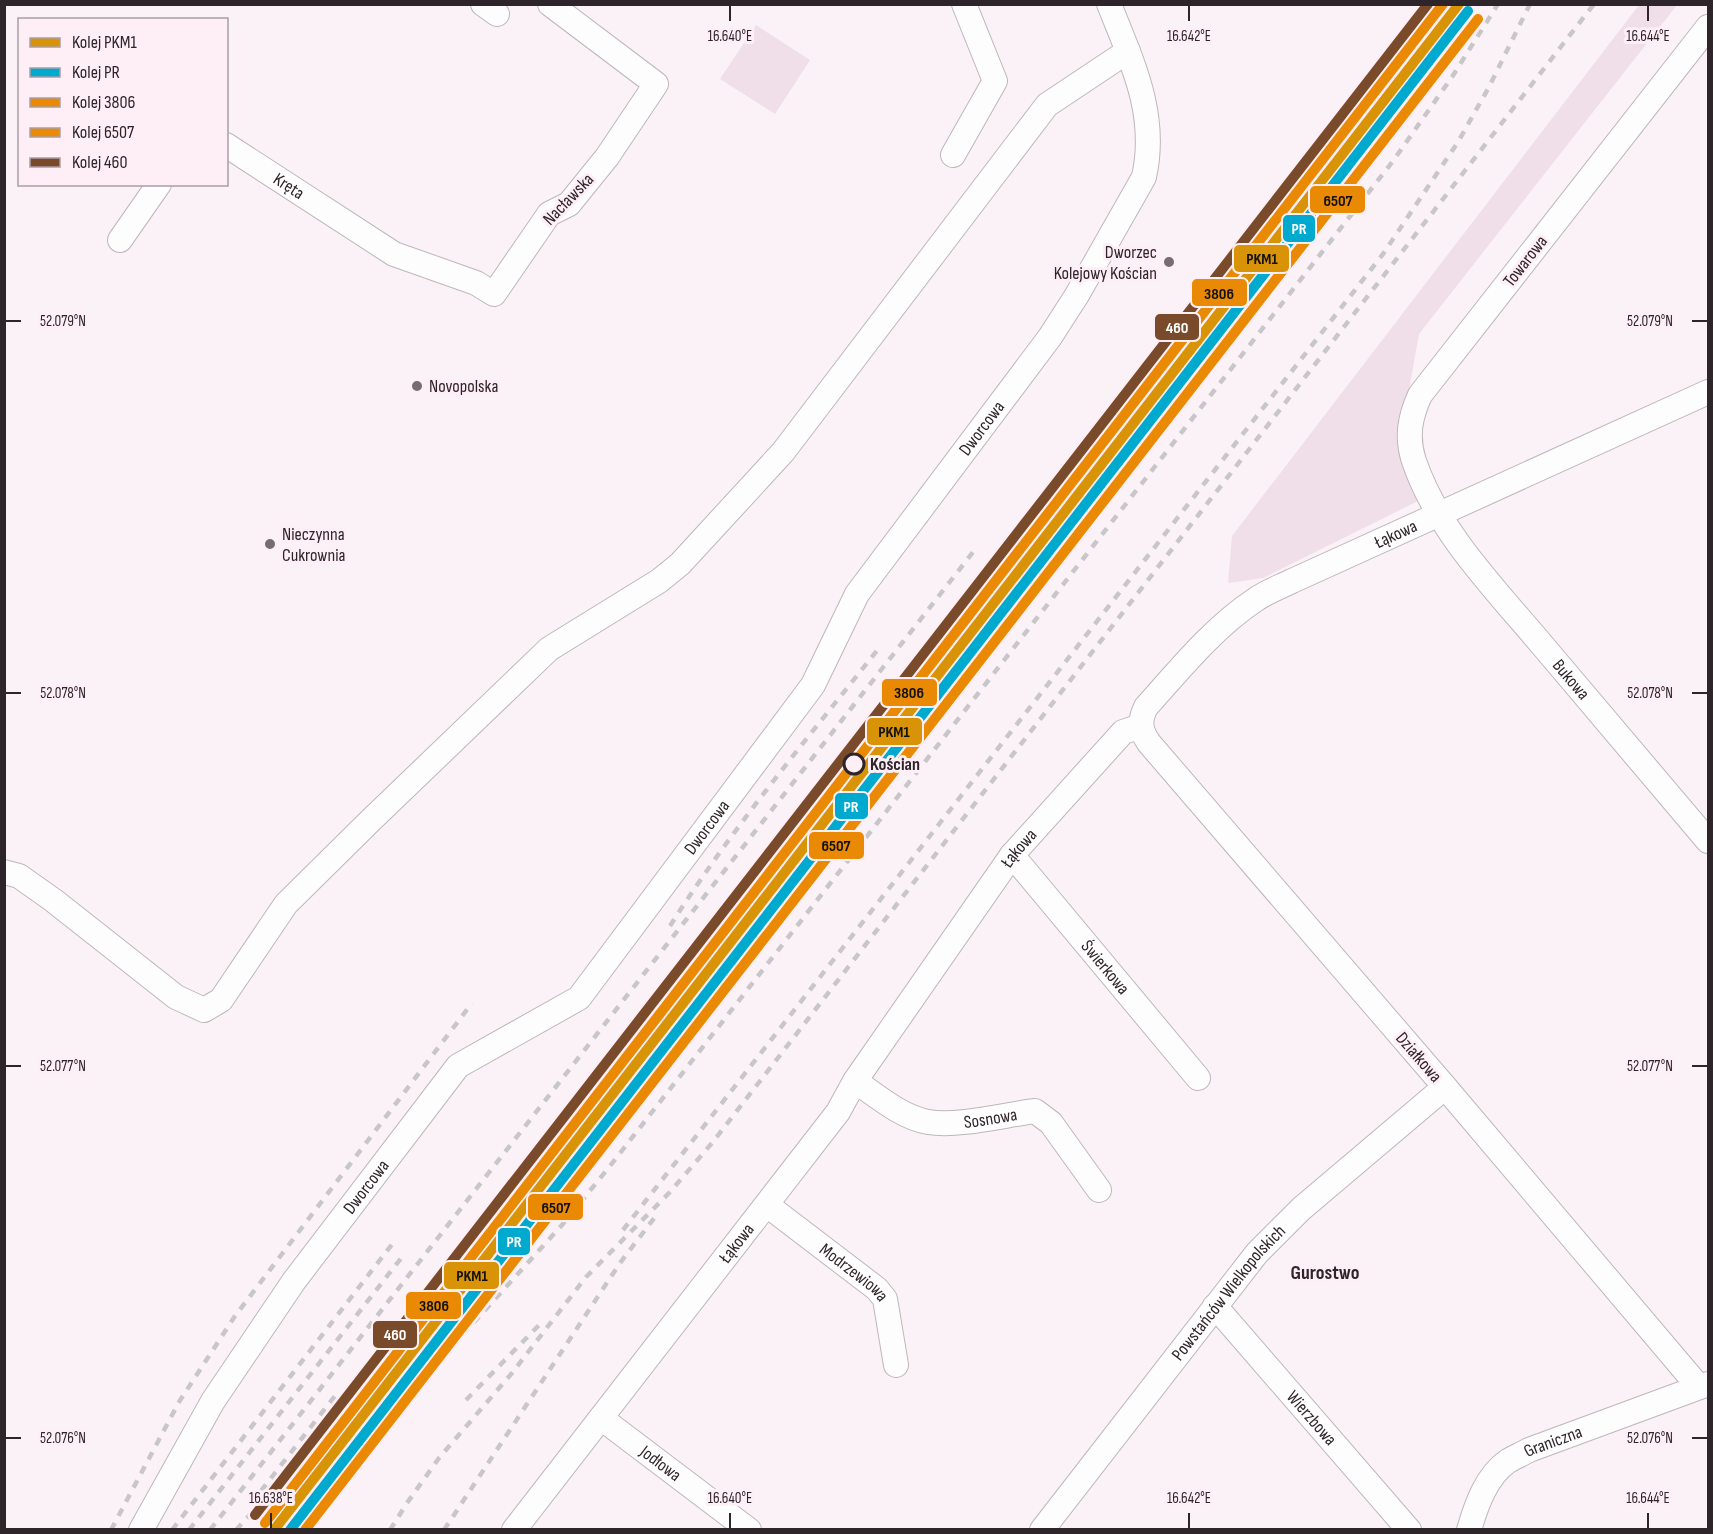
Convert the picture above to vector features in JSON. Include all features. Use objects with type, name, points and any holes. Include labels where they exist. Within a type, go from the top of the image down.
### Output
[{"type":"street","name":"Nacławska","points":[[352,226],[394,254],[476,283],[494,294],[549,214],[569,204],[607,157],[656,84],[550,4]]},
{"type":"street","points":[[953,155],[995,81],[964,4]]},
{"type":"street","name":"Dworcowa","points":[[141,1530],[213,1401],[301,1272],[458,1066],[579,998],[813,685],[857,594],[1050,337],[1077,295],[1144,177],[1148,158],[1147,113],[1128,51],[1109,4]]},
{"type":"street","name":"Towarowa","points":[[1440,514],[1419,473],[1410,446],[1411,420],[1420,395],[1708,27]]},
{"type":"street","points":[[4,872],[19,876],[53,900],[176,998],[204,1010],[221,1000],[286,904],[370,820],[549,649],[659,581],[680,564],[783,452],[1047,105],[1128,51]]},
{"type":"street","name":"Kręta","points":[[228,146],[352,226]]},
{"type":"street","points":[[120,240],[158,186]]},
{"type":"street","name":"Łąkowa","points":[[514,1530],[838,1112],[855,1081],[1012,855],[1123,732],[1141,726],[1141,717],[1146,706],[1215,632],[1257,599],[1292,581],[1708,392]]},
{"type":"street","name":"Bukowa","points":[[1440,514],[1456,543],[1708,841]]},
{"type":"street","name":"Działkowa","points":[[1141,726],[1143,735],[1149,743],[1704,1386]]},
{"type":"street","name":"Świerkowa","points":[[1012,855],[1198,1078]]},
{"type":"street","name":"Sosnowa","points":[[855,1081],[892,1107],[927,1122],[948,1123],[1035,1111],[1051,1123],[1099,1190]]},
{"type":"street","name":"Powstańców Wielkopolskich","points":[[1042,1530],[1253,1258],[1301,1209],[1445,1087]]},
{"type":"street","name":"Modrzewiowa","points":[[766,1205],[877,1289],[885,1299],[896,1365]]},
{"type":"street","name":"Wierzbowa","points":[[1215,1306],[1409,1530]]},
{"type":"street","name":"Graniczna","points":[[1469,1530],[1476,1506],[1490,1481],[1506,1462],[1529,1450],[1704,1386]]},
{"type":"street","name":"Jodłowa","points":[[601,1418],[749,1530]]},
{"type":"shaded area","points":[[1639,5],[1677,5],[1419,334],[1409,390],[1398,419],[1398,449],[1418,501],[1263,578],[1228,583],[1232,536]]},
{"type":"shaded area","points":[[756,25],[810,60],[775,114],[720,79]]},
{"type":"railway","points":[[298,1530],[401,1403],[562,1225],[610,1166],[1393,161],[1452,77],[1498,4]]},
{"type":"railway","points":[[623,1230],[1383,254],[1458,142],[1489,87],[1530,4]]},
{"type":"railway","points":[[390,1530],[439,1458],[512,1373],[586,1277],[670,1192],[712,1143],[1594,4]]},
{"type":"railway","points":[[210,1530],[977,547]]},
{"type":"railway","points":[[670,926],[744,819],[879,648]]},
{"type":"railway","points":[[111,1530],[179,1402],[235,1316],[472,1003]]},
{"type":"railway","points":[[444,1530],[620,1263],[655,1217]]},
{"type":"railway","points":[[172,1530],[393,1243]]},
{"type":"railway","points":[[189,1530],[402,1257]]},
{"type":"railway","points":[[466,1400],[542,1322]]},
{"type":"railway","points":[[236,1530],[344,1411],[389,1355]]},
{"type":"railway","points":[[261,1491],[338,1392]]},
{"type":"rail line","name":"460","points":[[255,1515],[1428,4]]},
{"type":"rail line","name":"3806","points":[[265,1523],[1443,4]]},
{"type":"rail line","name":"PKM1","points":[[274,1530],[1459,4]]},
{"type":"rail line","name":"PR","points":[[290,1530],[1468,11]]},
{"type":"rail line","name":"6507","points":[[305,1530],[1478,19]]},
{"type":"place","name":"Dworzec Kolejowy Kościan","points":[[1169,262]]},
{"type":"place","name":"Novopolska","points":[[417,386]]},
{"type":"place","name":"Nieczynna Cukrownia","points":[[270,544]]},
{"type":"place","name":"Kościan","points":[[854,764]]},
{"type":"district","name":"Gurostwo","points":[[1325,1272]]}]
